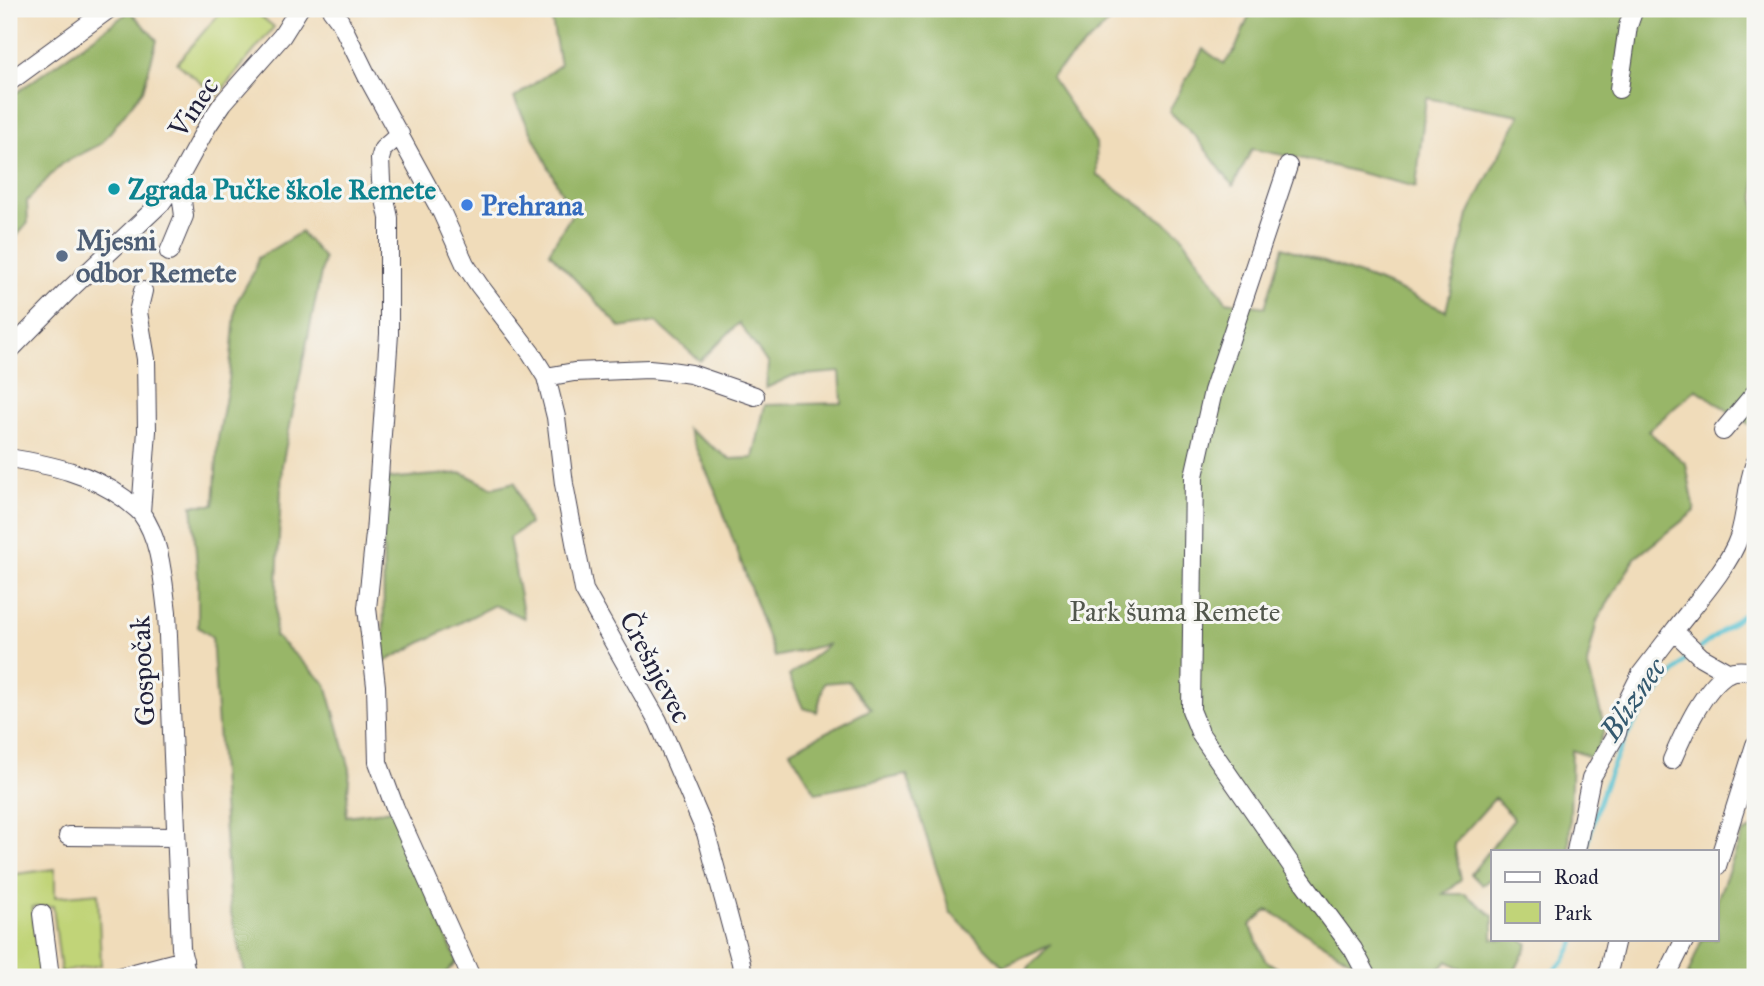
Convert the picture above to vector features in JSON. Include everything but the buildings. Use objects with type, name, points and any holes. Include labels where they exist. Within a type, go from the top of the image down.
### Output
[{"type":"street","points":[[9,82],[109,9]]},
{"type":"street","name":"Vinec","points":[[9,351],[161,202],[179,178],[223,103],[282,36],[299,9]]},
{"type":"street","name":"Črešnjevec","points":[[331,9],[340,20],[368,78],[401,134],[465,264],[546,377],[556,417],[564,484],[584,590],[658,721],[706,833],[743,977]]},
{"type":"street","points":[[1619,89],[1628,26],[1634,9]]},
{"type":"street","points":[[401,134],[383,149],[380,159],[390,218],[389,334],[367,608],[376,686],[378,762],[471,977]]},
{"type":"street","points":[[1288,166],[1213,391],[1194,477],[1191,710],[1201,735],[1353,949],[1368,977]]},
{"type":"street","points":[[169,252],[184,216],[179,178]]},
{"type":"street","points":[[141,512],[147,432],[146,359],[138,312],[143,291]]},
{"type":"street","points":[[546,377],[574,372],[649,369],[691,374],[755,396]]},
{"type":"street","points":[[1723,431],[1755,393]]},
{"type":"street","name":"Gospočak","points":[[9,458],[82,474],[110,488],[141,512],[155,546],[167,612],[175,837],[181,948],[186,968]]},
{"type":"street","points":[[1576,850],[1591,778],[1617,733],[1621,714],[1641,674],[1719,572],[1738,541],[1755,463]]},
{"type":"street","points":[[1674,631],[1696,652],[1729,673]]},
{"type":"street","points":[[1672,760],[1689,721],[1710,691],[1729,673],[1745,670],[1755,672]]},
{"type":"street","points":[[1718,863],[1755,745]]},
{"type":"street","points":[[68,836],[175,837]]},
{"type":"street","points":[[42,914],[50,977]]},
{"type":"street","points":[[1607,977],[1616,940]]},
{"type":"street","points":[[1666,977],[1684,940]]},
{"type":"street","points":[[119,977],[186,968]]},
{"type":"green space","points":[[223,9],[252,9],[274,27],[217,96],[177,63]]},
{"type":"green space","name":"Park šuma Remete","points":[[550,9],[1123,9],[1051,77],[1096,143],[1097,175],[1180,233],[1226,301],[1265,307],[1283,247],[1385,284],[1446,311],[1468,215],[1520,115],[1426,98],[1416,187],[1309,160],[1252,149],[1233,186],[1196,137],[1169,111],[1203,49],[1224,64],[1235,50],[1252,9],[1755,10],[1755,429],[1696,389],[1648,431],[1686,464],[1695,511],[1635,558],[1597,621],[1587,664],[1605,728],[1594,759],[1572,750],[1569,850],[1491,850],[1491,878],[1482,885],[1471,874],[1514,819],[1495,798],[1454,844],[1461,880],[1443,894],[1465,894],[1491,914],[1491,940],[1522,940],[1528,944],[1512,977],[1472,977],[1448,961],[1431,977],[1378,977],[1268,910],[1250,925],[1265,960],[1291,977],[1029,977],[1026,970],[1051,944],[1003,966],[950,912],[907,775],[816,793],[790,751],[871,709],[848,681],[824,683],[817,712],[803,708],[789,676],[829,644],[775,657],[716,492],[687,429],[730,459],[753,458],[765,405],[842,403],[840,372],[792,376],[766,388],[768,364],[739,323],[700,361],[656,322],[621,328],[549,252],[572,214],[514,98],[560,65]]},
{"type":"green space","points":[[130,11],[157,40],[143,90],[101,144],[61,164],[27,201],[28,223],[9,245],[9,98]]},
{"type":"green space","points":[[301,232],[324,258],[282,465],[275,636],[326,684],[350,769],[346,816],[392,810],[457,961],[442,977],[246,977],[230,909],[212,637],[198,627],[198,577],[192,505],[214,505],[218,439],[229,380],[236,303],[255,270],[258,258]]},
{"type":"green space","points":[[463,473],[492,488],[515,482],[529,524],[509,538],[524,618],[494,605],[384,662],[383,479]]},
{"type":"green space","points":[[1755,828],[1755,977],[1687,977],[1702,940],[1718,940],[1718,897],[1743,833]]},
{"type":"green space","points":[[55,869],[55,897],[98,893],[101,965],[61,972],[53,906],[32,907],[41,977],[9,977],[9,875]]},
{"type":"waterway","name":"Bliznec","points":[[1700,648],[1750,609],[1755,598]]},
{"type":"waterway","name":"Bliznec","points":[[1586,850],[1606,784],[1627,736],[1654,697],[1693,654]]},
{"type":"waterway","name":"Bliznec","points":[[1547,977],[1564,961],[1575,940]]},
{"type":"place","name":"Zgrada Pučke škole Remete","points":[[114,189]]},
{"type":"place","name":"Prehrana","points":[[467,205]]},
{"type":"place","name":"Mjesni odbor Remete","points":[[62,256]]}]
